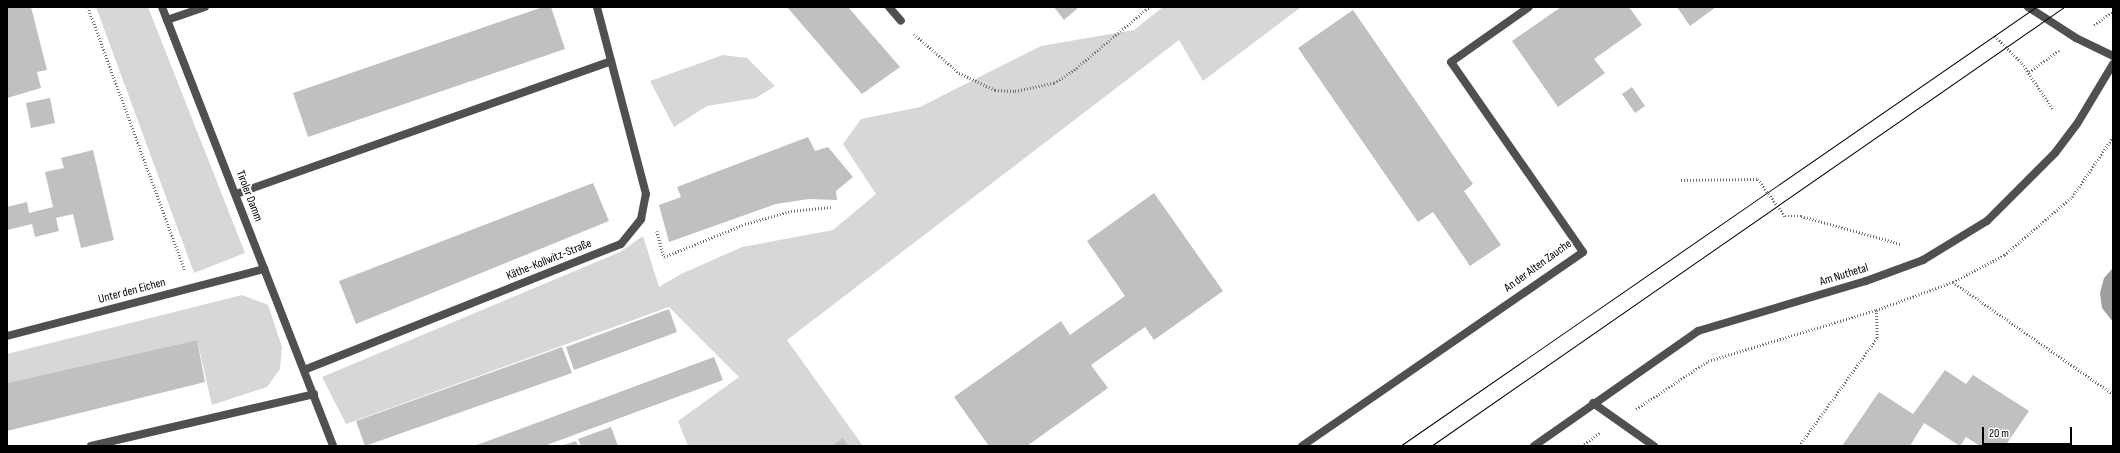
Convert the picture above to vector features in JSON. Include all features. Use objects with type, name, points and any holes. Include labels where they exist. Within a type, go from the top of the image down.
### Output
[{"type":"street","name":"Tiroler Damm","points":[[162,7],[333,446]]},
{"type":"street","points":[[167,20],[205,7]]},
{"type":"street","name":"Käthe-Kollwitz-Straße","points":[[304,370],[620,244],[641,219],[646,194],[598,7]]},
{"type":"street","points":[[889,7],[901,21]]},
{"type":"street","name":"An der Alten Zauche","points":[[1302,446],[1583,252],[1450,62],[1528,7]]},
{"type":"street","points":[[2028,7],[2076,38],[2113,56]]},
{"type":"street","points":[[236,194],[611,60]]},
{"type":"street","name":"Am Nuthetal","points":[[1534,446],[1593,403],[1698,331],[1866,281],[1923,260],[1987,220],[2055,153],[2077,124],[2113,64]]},
{"type":"street","name":"Unter den Eichen","points":[[7,336],[264,269]]},
{"type":"street","points":[[91,446],[314,394]]},
{"type":"street","points":[[1593,403],[1654,446]]},
{"type":"path","points":[[88,7],[191,288]]},
{"type":"path","points":[[901,21],[929,50],[959,73],[995,90],[1015,91],[1054,83],[1074,70],[1149,7]]},
{"type":"path","points":[[1995,36],[2022,63],[2054,108]]},
{"type":"path","points":[[1582,445],[1708,360],[1876,310],[1953,282],[2004,255],[2072,196],[2109,145],[2113,137]]},
{"type":"path","points":[[2109,145],[2113,147]]},
{"type":"path","points":[[1681,180],[1758,179],[1785,216],[1801,216],[1901,244]]},
{"type":"path","points":[[656,229],[664,257],[745,224],[791,211],[831,207]]},
{"type":"path","points":[[1953,282],[2113,394]]},
{"type":"path","points":[[1799,446],[1877,338],[1876,310]]},
{"type":"path","points":[[1582,445],[1587,446]]},
{"type":"shaded area","points":[[96,7],[148,7],[245,253],[194,273]]},
{"type":"shaded area","points":[[1163,7],[1301,7],[1203,81],[1179,40],[787,340],[863,446],[688,446],[678,421],[739,377],[669,307],[346,424],[322,377],[620,252],[643,236],[659,287],[681,274],[742,247],[833,230],[876,194],[843,144],[861,119],[920,107],[1041,46],[1134,30]]},
{"type":"shaded area","points":[[723,55],[747,58],[775,86],[756,98],[707,106],[674,127],[650,81]]},
{"type":"shaded area","points":[[2113,268],[2113,322],[2102,308],[2100,293],[2104,278]]},
{"type":"shaded area","points":[[242,295],[268,305],[282,347],[280,369],[267,387],[212,405],[197,340],[7,383],[7,354]]},
{"type":"building","points":[[7,7],[31,7],[47,70],[37,72],[41,88],[7,98]]},
{"type":"building","points":[[543,7],[551,7],[565,49],[308,137],[293,93]]},
{"type":"building","points":[[787,7],[848,7],[900,67],[862,94]]},
{"type":"building","points":[[1054,7],[1079,7],[1064,20]]},
{"type":"building","points":[[1561,7],[1629,7],[1642,25],[1594,59],[1605,73],[1558,107],[1512,41]]},
{"type":"building","points":[[1677,7],[1716,7],[1690,26]]},
{"type":"building","points":[[1353,10],[1473,184],[1464,191],[1501,245],[1470,266],[1433,212],[1418,222],[1298,48]]},
{"type":"building","points":[[1632,87],[1645,106],[1635,113],[1622,94]]},
{"type":"building","points":[[50,98],[55,123],[31,128],[26,103]]},
{"type":"building","points":[[808,137],[815,151],[828,147],[853,177],[836,191],[837,200],[809,199],[776,204],[669,242],[659,205],[681,197],[677,187]]},
{"type":"building","points":[[93,150],[114,240],[81,248],[73,214],[56,218],[59,231],[35,237],[32,224],[7,230],[7,207],[27,202],[29,213],[53,207],[45,172],[64,168],[61,158]]},
{"type":"building","points":[[593,183],[609,221],[356,324],[339,281]]},
{"type":"building","points":[[1154,193],[1223,291],[1154,340],[1145,327],[1091,365],[1108,388],[1027,446],[989,446],[954,397],[1061,321],[1070,335],[1125,296],[1087,241]]},
{"type":"building","points":[[669,309],[677,332],[574,370],[566,347]]},
{"type":"building","points":[[197,340],[205,382],[7,431],[7,383]]},
{"type":"building","points":[[562,347],[572,373],[365,446],[356,421]]},
{"type":"building","points":[[714,357],[723,380],[544,446],[474,446]]},
{"type":"building","points":[[1945,370],[1966,384],[1973,375],[2029,411],[2005,446],[1980,446],[1966,437],[1960,446],[1924,423],[1910,446],[1842,446],[1879,392],[1913,414]]},
{"type":"building","points":[[611,427],[618,446],[581,446],[578,439]]},
{"type":"building","points":[[843,438],[848,446],[832,446]]},
{"type":"building","points":[[576,441],[578,446],[564,445]]},
{"type":"tram line","points":[[1400,446],[2036,7]]},
{"type":"tram line","points":[[1431,446],[2064,7]]}]
